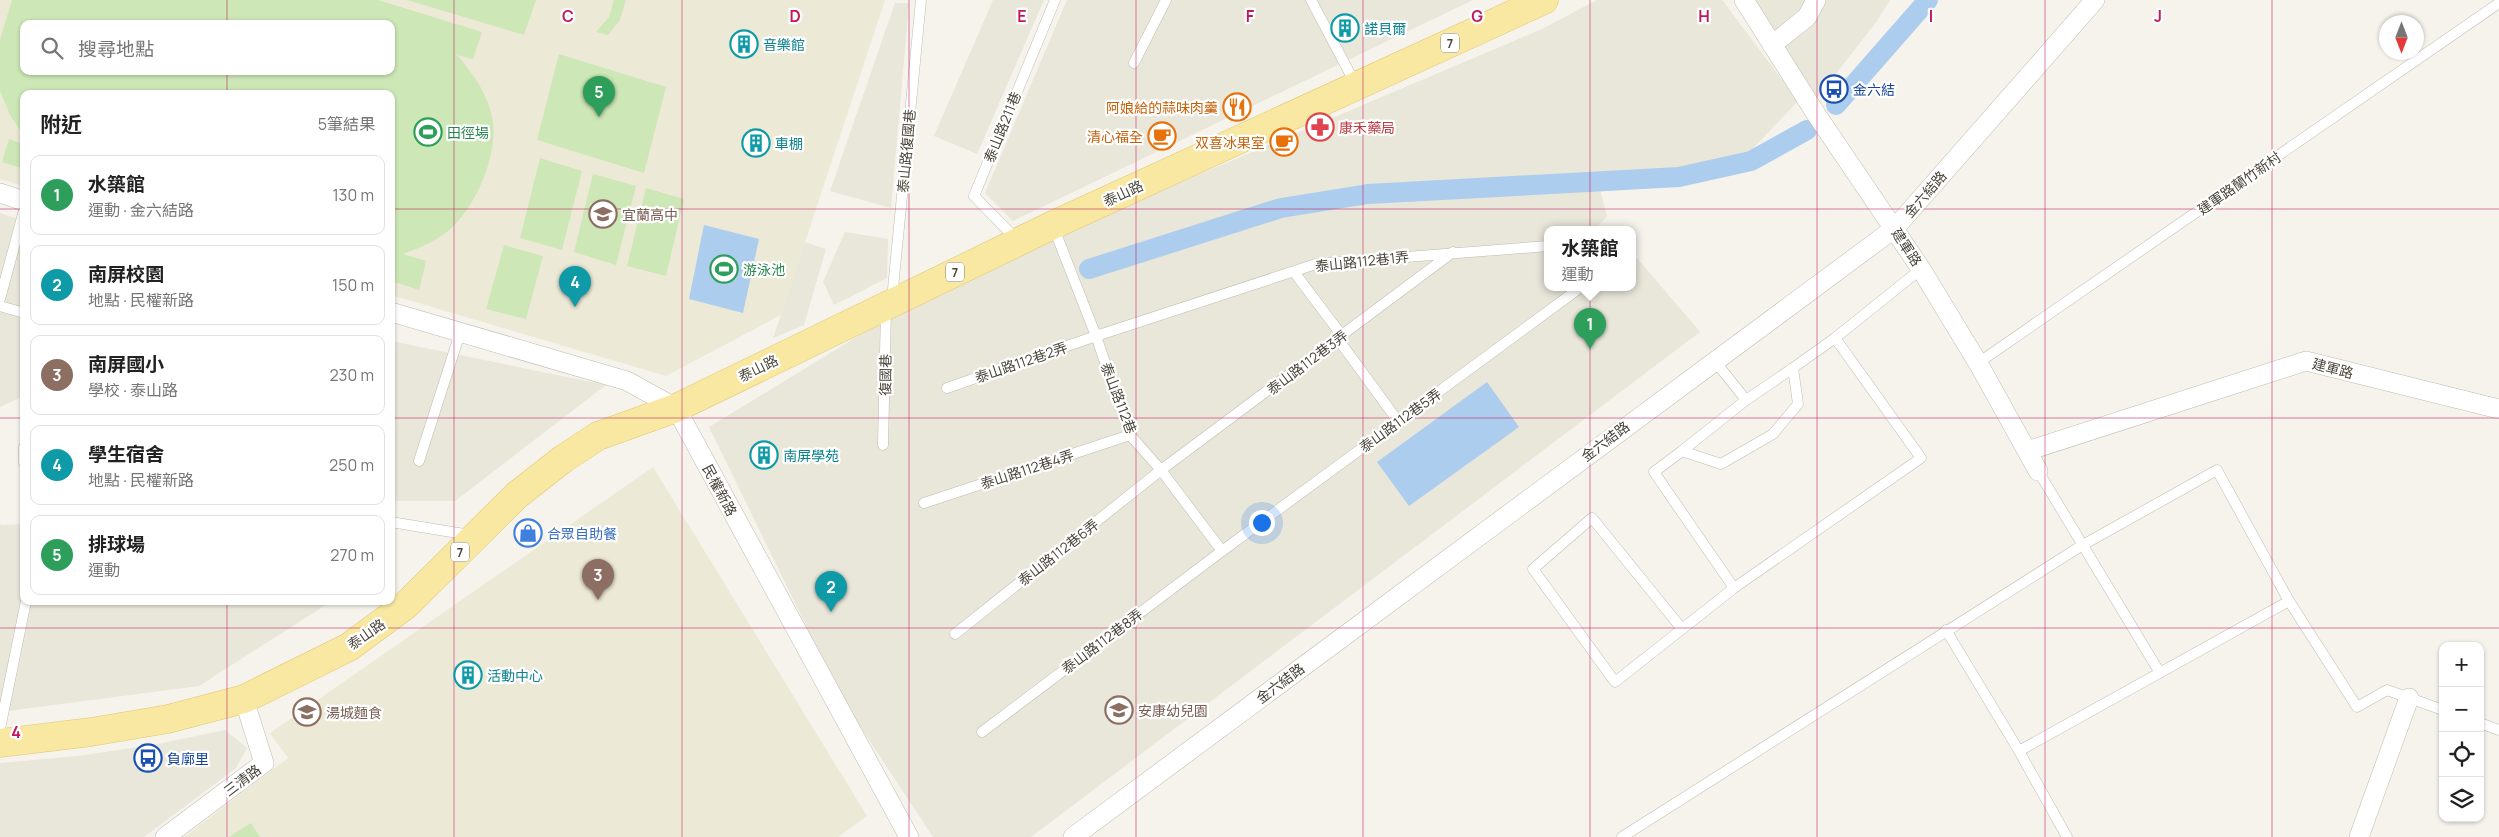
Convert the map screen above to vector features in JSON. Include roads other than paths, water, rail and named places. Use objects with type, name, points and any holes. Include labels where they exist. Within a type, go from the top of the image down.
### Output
[{"type":"main road","name":"泰山路","points":[[0,743],[91,732],[168,719],[244,699],[349,647],[406,605],[517,495],[563,459],[598,436],[676,408],[1053,225],[1544,0]]},
{"type":"street","name":"建軍路","points":[[1744,0],[1816,114],[1921,269],[1978,363],[2038,471]]},
{"type":"street","points":[[1772,45],[1807,17],[1816,0]]},
{"type":"street","name":"金六結路","points":[[1074,837],[1714,360],[1895,228],[2095,0]]},
{"type":"street","points":[[0,194],[20,200]]},
{"type":"street","points":[[395,313],[627,381],[676,408]]},
{"type":"street","name":"建軍路","points":[[2027,451],[2306,361],[2499,409]]},
{"type":"street","name":"民權新路","points":[[676,408],[909,837]]},
{"type":"street","points":[[2359,837],[2409,698]]},
{"type":"street","name":"三清路","points":[[165,837],[264,763],[244,699]]},
{"type":"lane","name":"泰山路復國巷","points":[[889,304],[921,0]]},
{"type":"lane","name":"泰山路211巷","points":[[1018,242],[974,196],[1055,0]]},
{"type":"lane","points":[[1134,64],[1166,0]]},
{"type":"lane","points":[[1311,0],[1356,86]]},
{"type":"lane","name":"建軍路蘭竹新村","points":[[1978,363],[2499,4]]},
{"type":"lane","points":[[0,299],[20,225]]},
{"type":"lane","name":"泰山路112巷","points":[[1053,225],[1096,336],[1130,435],[1161,470],[1222,551]]},
{"type":"lane","name":"泰山路112巷1弄","points":[[1096,336],[1316,264],[1544,246]]},
{"type":"lane","name":"泰山路112巷3弄","points":[[1161,470],[1453,252]]},
{"type":"lane","points":[[1734,588],[1654,472],[1746,400],[1835,338],[1921,269]]},
{"type":"lane","points":[[1294,272],[1337,330],[1343,346],[1398,422]]},
{"type":"lane","name":"泰山路112巷5弄","points":[[1222,551],[1576,291]]},
{"type":"lane","name":"復國巷","points":[[883,445],[889,304]]},
{"type":"lane","points":[[0,306],[20,312]]},
{"type":"lane","points":[[419,461],[460,333]]},
{"type":"lane","name":"泰山路112巷2弄","points":[[947,388],[1096,336]]},
{"type":"lane","points":[[1682,629],[1592,518],[1533,569],[1615,682],[1734,588],[1921,458],[1835,338]]},
{"type":"lane","points":[[1714,360],[1746,400]]},
{"type":"lane","points":[[1682,451],[1720,464],[1773,434],[1798,404],[1793,368]]},
{"type":"lane","name":"泰山路112巷4弄","points":[[924,503],[1130,435]]},
{"type":"lane","name":"泰山路112巷6弄","points":[[955,634],[1161,470]]},
{"type":"lane","points":[[1622,837],[2081,546],[2217,470],[2289,601],[2357,708],[2387,690],[2439,709]]},
{"type":"lane","points":[[2038,471],[2081,546],[2160,673]]},
{"type":"lane","points":[[395,523],[476,536]]},
{"type":"lane","name":"泰山路112巷8弄","points":[[982,732],[1222,551]]},
{"type":"lane","points":[[2019,751],[2289,601]]},
{"type":"lane","points":[[0,729],[25,605]]},
{"type":"lane","points":[[1946,630],[2019,751],[2067,837]]},
{"type":"lane","points":[[2484,724],[2499,730]]},
{"type":"water","name":"游泳池","points":[[704,225],[759,239],[743,313],[689,299]]},
{"type":"water","points":[[1487,382],[1519,427],[1409,506],[1377,462]]},
{"type":"waterway","points":[[1836,105],[1928,0]]},
{"type":"waterway","points":[[1089,269],[1281,208],[1368,194],[1679,177],[1751,161],[1807,130]]},
{"type":"place","name":"諾貝爾","points":[[1345,28]]},
{"type":"place","name":"音樂館","points":[[744,44]]},
{"type":"place","name":"金六結","points":[[1834,89]]},
{"type":"place","name":"阿娘給的蒜味肉羹","points":[[1237,107]]},
{"type":"place","name":"排球場","points":[[599,117]]},
{"type":"place","name":"康禾藥局","points":[[1320,127]]},
{"type":"place","name":"田徑場","points":[[428,132]]},
{"type":"place","name":"清心福全","points":[[1162,136]]},
{"type":"place","name":"双喜冰果室","points":[[1284,142]]},
{"type":"place","name":"車棚","points":[[756,143]]},
{"type":"place","name":"宜蘭高中","points":[[603,214]]},
{"type":"place","name":"游泳池","points":[[724,269]]},
{"type":"place","name":"學生宿舍","points":[[575,307]]},
{"type":"place","name":"水築館","points":[[1590,349]]},
{"type":"place","name":"南屏學苑","points":[[764,455]]},
{"type":"place","name":"合眾自助餐","points":[[528,533]]},
{"type":"place","name":"南屏國小","points":[[598,600]]},
{"type":"place","name":"南屏校園","points":[[831,612]]},
{"type":"place","name":"活動中心","points":[[468,675]]},
{"type":"place","name":"安康幼兒園","points":[[1119,710]]},
{"type":"place","name":"湯城麵食","points":[[307,712]]},
{"type":"place","name":"負廓里","points":[[148,758]]}]
